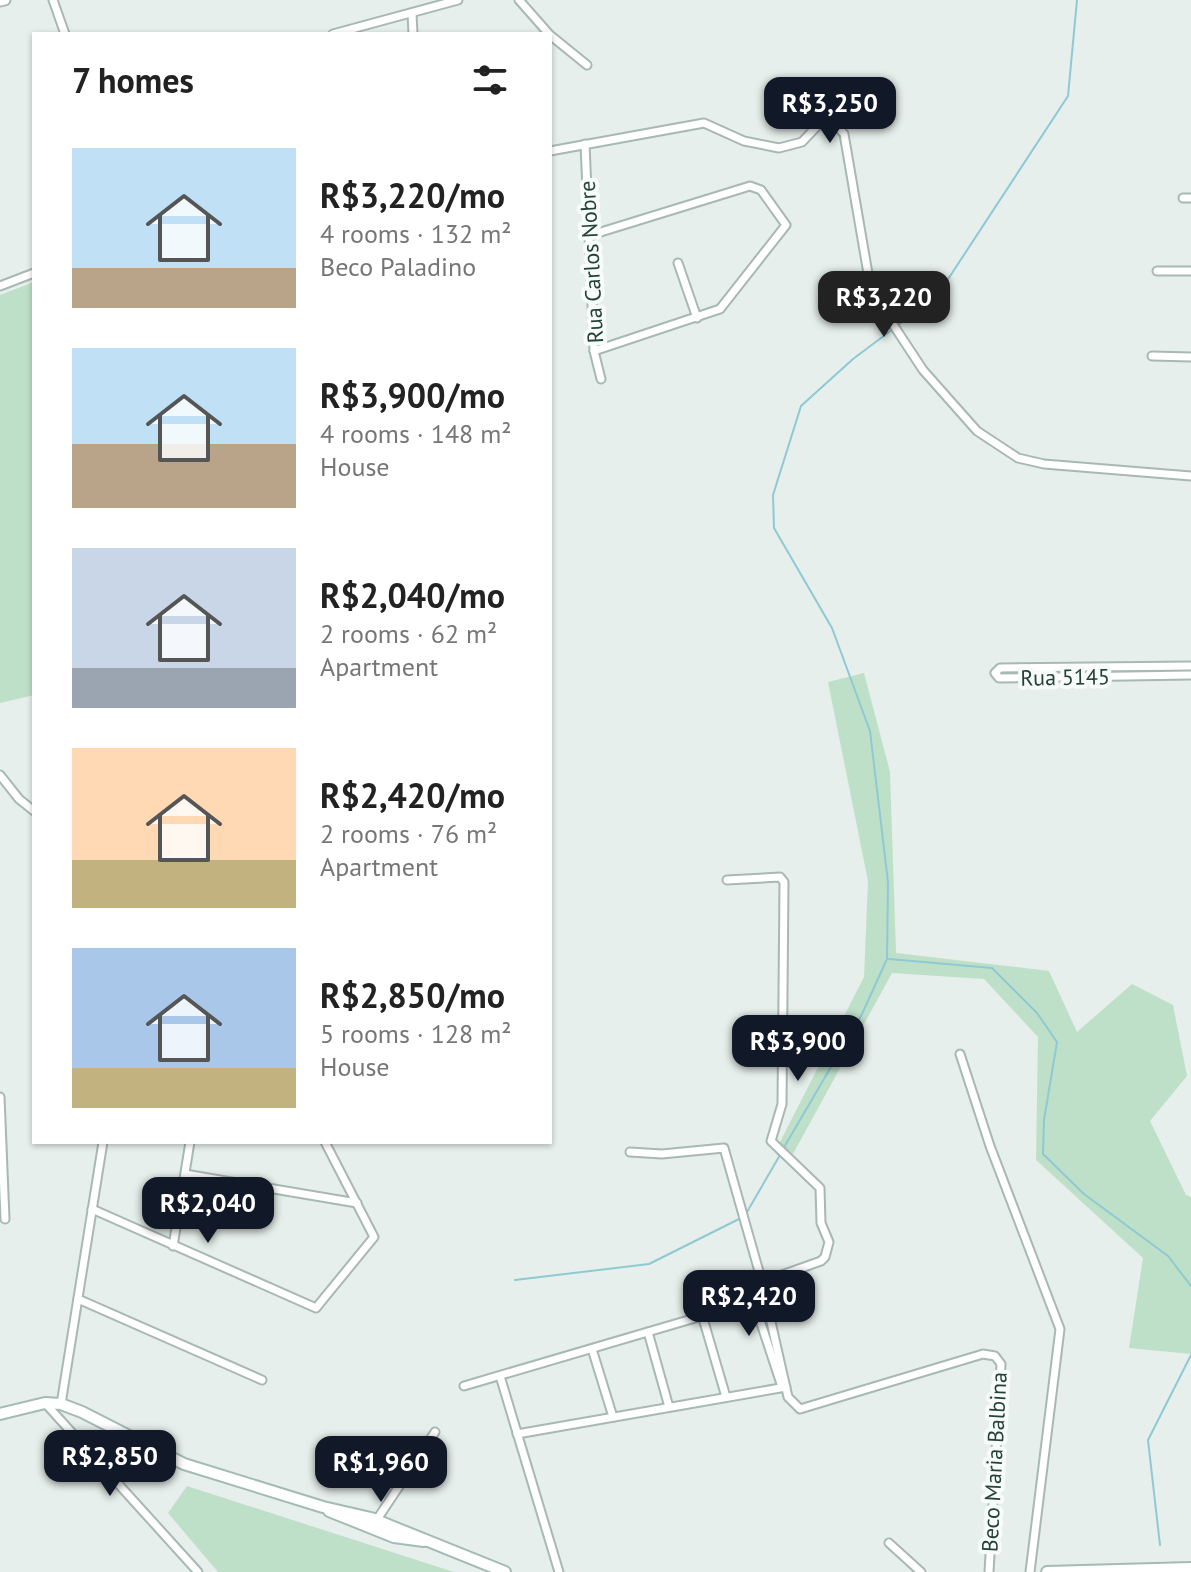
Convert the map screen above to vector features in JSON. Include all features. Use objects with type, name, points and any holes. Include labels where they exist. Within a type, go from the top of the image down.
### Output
[{"type":"main road","points":[[0,1414],[45,1403],[61,1404],[184,1464],[323,1507],[409,1541],[426,1541],[505,1572]]},
{"type":"main road","points":[[1047,1572],[1191,1568]]},
{"type":"street","points":[[53,0],[64,32]]},
{"type":"street","points":[[341,32],[458,0]]},
{"type":"street","points":[[519,0],[546,32]]},
{"type":"street","points":[[412,13],[413,32]]},
{"type":"street","points":[[552,37],[587,65]]},
{"type":"street","points":[[552,151],[695,123],[712,124],[744,141],[779,148],[802,142],[819,124],[834,123],[841,130],[871,291],[923,370],[977,431],[1018,458],[1044,464],[1191,476]]},
{"type":"street","name":"Rua Carlos Nobre","points":[[585,144],[594,351],[601,379]]},
{"type":"street","points":[[591,235],[750,186],[761,190],[785,222],[785,228],[720,309],[594,351]]},
{"type":"street","points":[[678,263],[697,318]]},
{"type":"street","points":[[1157,271],[1191,271]]},
{"type":"street","points":[[0,286],[32,274]]},
{"type":"street","points":[[1152,356],[1191,357]]},
{"type":"street","name":"Rua 5145","points":[[1191,666],[1129,671],[999,678],[995,673],[1000,668],[1129,671],[1191,675]]},
{"type":"street","points":[[0,775],[19,799],[32,809]]},
{"type":"street","points":[[727,880],[780,877],[784,882],[782,1104],[771,1141],[820,1188],[821,1223],[829,1242],[829,1251],[821,1261],[762,1282]]},
{"type":"street","points":[[960,1054],[990,1146],[1060,1329],[1030,1572]]},
{"type":"street","points":[[1,1102],[5,1219]]},
{"type":"street","points":[[61,1404],[103,1144]]},
{"type":"street","points":[[173,1246],[190,1144]]},
{"type":"street","points":[[92,1209],[316,1308],[373,1239],[326,1144]]},
{"type":"street","points":[[630,1152],[662,1154],[724,1148],[762,1282],[784,1387]]},
{"type":"street","points":[[185,1174],[357,1203]]},
{"type":"street","points":[[746,1278],[784,1387]]},
{"type":"street","points":[[695,1291],[726,1397]]},
{"type":"street","points":[[78,1299],[262,1380]]},
{"type":"street","points":[[464,1386],[702,1316]]},
{"type":"street","points":[[648,1332],[669,1407]]},
{"type":"street","points":[[592,1349],[613,1417]]},
{"type":"street","name":"Beco Maria Balbina","points":[[784,1387],[791,1402],[806,1410],[983,1354],[995,1356],[1001,1364],[989,1572]]},
{"type":"street","points":[[500,1376],[559,1572]]},
{"type":"street","points":[[517,1434],[784,1387]]},
{"type":"street","points":[[45,1403],[198,1572]]},
{"type":"street","points":[[374,1525],[435,1432]]},
{"type":"street","points":[[889,1543],[921,1572]]},
{"type":"green space","points":[[32,283],[32,695],[0,703],[0,295]]},
{"type":"green space","points":[[864,673],[890,772],[896,953],[1049,971],[1077,1032],[1132,984],[1173,1005],[1187,1076],[1150,1121],[1186,1195],[1191,1197],[1191,1354],[1129,1348],[1143,1258],[1036,1160],[1038,1037],[984,979],[892,973],[793,1154],[779,1144],[864,977],[868,881],[828,682]]},
{"type":"green space","points":[[187,1486],[454,1572],[218,1572],[168,1513]]},
{"type":"waterway","points":[[898,325],[937,296],[1068,96],[1077,0]]},
{"type":"waterway","points":[[783,1149],[862,1014],[887,959],[888,882],[870,731],[832,628],[774,528],[773,495],[801,406],[853,359],[893,329]]},
{"type":"waterway","points":[[889,959],[992,968],[1037,1013],[1057,1042],[1044,1120],[1043,1154],[1084,1194],[1168,1256],[1191,1286]]},
{"type":"waterway","points":[[747,1212],[780,1155]]},
{"type":"waterway","points":[[515,1280],[649,1264],[739,1219]]},
{"type":"waterway","points":[[1160,1545],[1148,1440],[1191,1355]]}]
